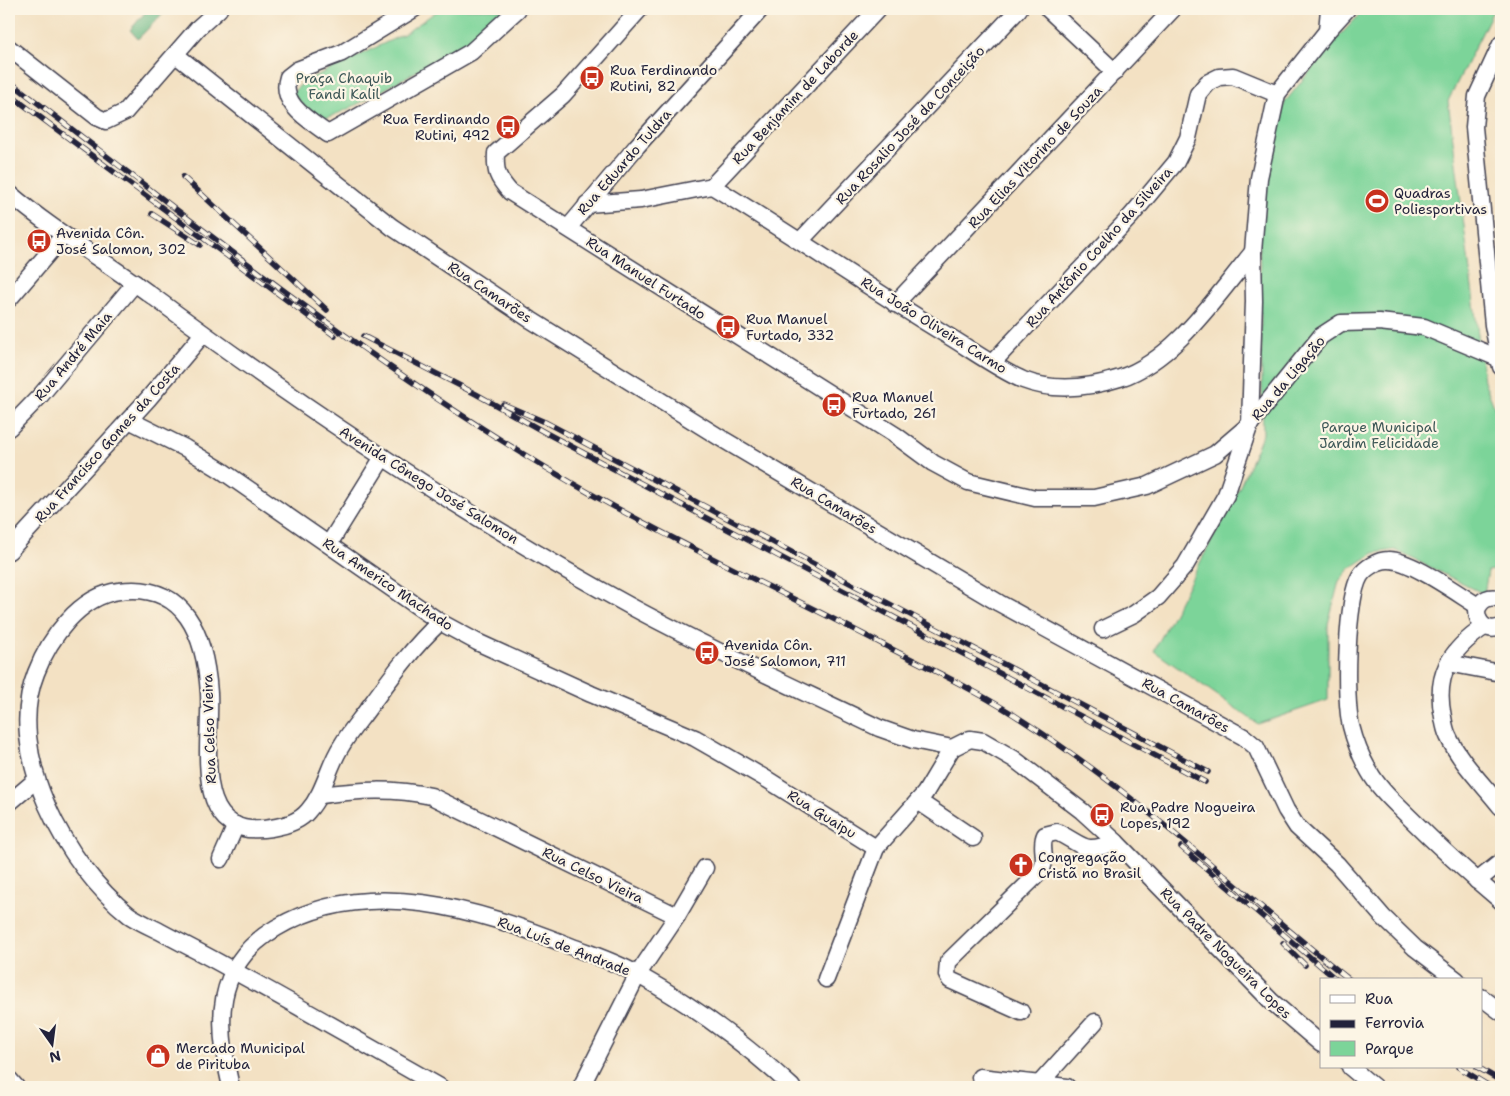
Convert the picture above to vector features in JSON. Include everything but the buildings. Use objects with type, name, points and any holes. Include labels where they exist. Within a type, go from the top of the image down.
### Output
[{"type":"street","points":[[9,48],[97,118],[106,121],[124,112],[219,9]]},
{"type":"street","points":[[414,9],[342,53],[297,70],[288,77],[286,92],[296,110],[328,134],[471,52],[518,9]]},
{"type":"street","name":"Rua Manuel Furtado","points":[[640,9],[562,95],[496,153],[495,171],[510,192],[895,435],[933,463],[968,482],[1035,498],[1094,498],[1147,486],[1188,469],[1214,454],[1250,424]]},
{"type":"street","name":"Rua Eduardo Tuldra","points":[[568,228],[636,146],[761,9]]},
{"type":"street","name":"Rua Benjamim de Laborde","points":[[712,186],[878,9]]},
{"type":"street","name":"Rua Rosalio José da Conceição","points":[[801,240],[1019,9]]},
{"type":"street","points":[[1048,9],[1115,72]]},
{"type":"street","name":"Rua Elias Vitorino de Souza","points":[[895,304],[1173,9]]},
{"type":"street","points":[[1328,30],[1329,9]]},
{"type":"street","points":[[1103,629],[1134,614],[1158,597],[1185,566],[1226,495],[1250,424],[1254,301],[1253,252],[1259,178],[1277,94],[1347,9]]},
{"type":"street","points":[[1500,362],[1474,128],[1476,96],[1501,44]]},
{"type":"street","name":"Rua Camarões","points":[[176,54],[392,227],[531,320],[719,437],[999,603],[1244,737],[1256,747],[1286,810],[1297,827],[1337,864],[1382,917],[1415,948],[1455,978]]},
{"type":"street","name":"Rua Antônio Coelho da Silveira","points":[[993,362],[1131,216],[1176,162],[1188,138],[1198,94],[1207,84],[1218,77],[1233,76],[1277,94]]},
{"type":"street","points":[[587,204],[641,200],[712,186]]},
{"type":"street","name":"Rua João Oliveira Carmo","points":[[712,186],[801,240],[895,304],[1023,380],[1057,388],[1090,385],[1121,378],[1149,364],[1180,339],[1253,252]]},
{"type":"street","name":"Avenida Cônego José Salomon","points":[[9,193],[62,236],[135,283],[204,334],[383,457],[499,530],[631,606],[879,728],[913,740],[952,748]]},
{"type":"street","points":[[9,299],[62,236]]},
{"type":"street","name":"Rua André Maia","points":[[9,428],[40,396],[135,283]]},
{"type":"street","name":"Rua da Ligação","points":[[1250,424],[1321,336],[1341,323],[1379,322],[1424,327],[1500,362]]},
{"type":"street","name":"Rua Francisco Gomes da Costa","points":[[9,551],[129,420],[204,334]]},
{"type":"street","name":"Rua Americo Machado","points":[[129,420],[185,448],[221,470],[440,622],[477,642],[591,694],[695,738],[768,780]]},
{"type":"street","points":[[329,544],[383,457]]},
{"type":"street","points":[[1478,606],[1406,562],[1388,560],[1370,566],[1360,576],[1352,596],[1348,698],[1350,724],[1355,741],[1370,774],[1389,798],[1501,901]]},
{"type":"street","name":"Rua Celso Vieira","points":[[236,825],[216,805],[209,785],[207,758],[210,696],[206,666],[196,634],[185,613],[171,598],[152,591],[119,591],[99,596],[70,618],[44,651],[30,688],[27,726],[36,780],[54,819],[76,857],[102,890],[131,916],[232,970],[440,1087]]},
{"type":"street","points":[[1500,595],[1485,599],[1478,606],[1478,619],[1484,627],[1494,629],[1501,627]]},
{"type":"street","points":[[221,859],[236,825],[250,828],[270,828],[290,823],[305,815],[321,795],[341,746],[403,661],[440,622]]},
{"type":"street","points":[[1484,627],[1466,639],[1448,663],[1441,678],[1439,690],[1447,735],[1462,760],[1495,792],[1501,806]]},
{"type":"street","points":[[1448,663],[1501,673]]},
{"type":"street","name":"Rua Padre Nogueira Lopes","points":[[952,748],[970,739],[983,741],[1014,759],[1082,811],[1116,842],[1271,1002],[1320,1043]]},
{"type":"street","points":[[826,979],[876,848],[918,801],[938,774],[952,748]]},
{"type":"street","points":[[9,803],[36,780]]},
{"type":"street","name":"Rua Guaipu","points":[[768,780],[876,848]]},
{"type":"street","name":"Rua Celso Vieira","points":[[321,795],[344,792],[402,790],[431,796],[677,916]]},
{"type":"street","points":[[918,801],[973,838]]},
{"type":"street","points":[[1021,1012],[950,980],[947,975],[948,962],[1040,872],[1045,860],[1042,844],[1045,835],[1057,832],[1081,847],[1091,850],[1116,842]]},
{"type":"street","points":[[1478,881],[1501,862]]},
{"type":"street","points":[[581,1087],[638,974],[677,916],[704,868]]},
{"type":"street","name":"Rua Luís de Andrade","points":[[231,1087],[222,1051],[221,1018],[224,992],[232,970],[264,935],[290,920],[325,906],[360,900],[415,902],[473,912],[526,928],[638,974],[715,1022],[792,1087]]},
{"type":"street","points":[[1482,999],[1501,1012]]},
{"type":"street","points":[[1039,1084],[1095,1022]]},
{"type":"street","points":[[1351,1068],[1374,1087]]},
{"type":"street","points":[[980,1077],[1067,1087]]},
{"type":"street","points":[[9,1079],[16,1087]]},
{"type":"green space","points":[[148,9],[167,9],[138,39],[130,30]]},
{"type":"green space","name":"Praça Chaquib Fandi Kalil","points":[[440,9],[506,9],[483,30],[457,48],[350,108],[328,117],[317,121],[292,93],[305,81],[404,34]]},
{"type":"green space","name":"Parque Municipal Jardim Felicidade","points":[[1365,9],[1494,9],[1448,101],[1484,381],[1501,424],[1501,569],[1488,571],[1484,594],[1395,550],[1374,553],[1349,569],[1339,581],[1328,624],[1328,700],[1258,724],[1154,651],[1240,486],[1263,434],[1259,231],[1271,150],[1285,102],[1329,47]]},
{"type":"railway","points":[[9,81],[294,298],[367,351],[516,450],[628,515],[955,681],[1025,722],[1068,751],[1151,814],[1348,978]]},
{"type":"railway","points":[[9,94],[335,336]]},
{"type":"railway","points":[[183,177],[327,310]]},
{"type":"railway","points":[[152,214],[200,245]]},
{"type":"railway","points":[[363,336],[476,394],[546,433],[1205,782]]},
{"type":"railway","points":[[503,404],[545,422],[1208,772]]},
{"type":"railway","points":[[1181,847],[1335,978]]},
{"type":"railway","points":[[1283,943],[1305,965]]},
{"type":"railway","points":[[1460,1068],[1491,1087]]},
{"type":"railway","points":[[1479,1068],[1501,1081]]},
{"type":"place","name":"Rua Ferdinando Rutini, 82","points":[[592,78]]},
{"type":"place","name":"Rua Ferdinando Rutini, 492","points":[[508,127]]},
{"type":"place","name":"Quadras Poliesportivas","points":[[1377,201]]},
{"type":"place","name":"Avenida Côn. José Salomon, 302","points":[[39,241]]},
{"type":"place","name":"Rua Manuel Furtado, 332","points":[[728,327]]},
{"type":"place","name":"Rua Manuel Furtado, 261","points":[[834,405]]},
{"type":"place","name":"Avenida Côn. José Salomon, 711","points":[[707,653]]},
{"type":"place","name":"Rua Padre Nogueira Lopes, 192","points":[[1102,815]]},
{"type":"place","name":"Congregação Cristã no Brasil","points":[[1021,865]]},
{"type":"place","name":"Mercado Municipal de Pirituba","points":[[158,1056]]}]
